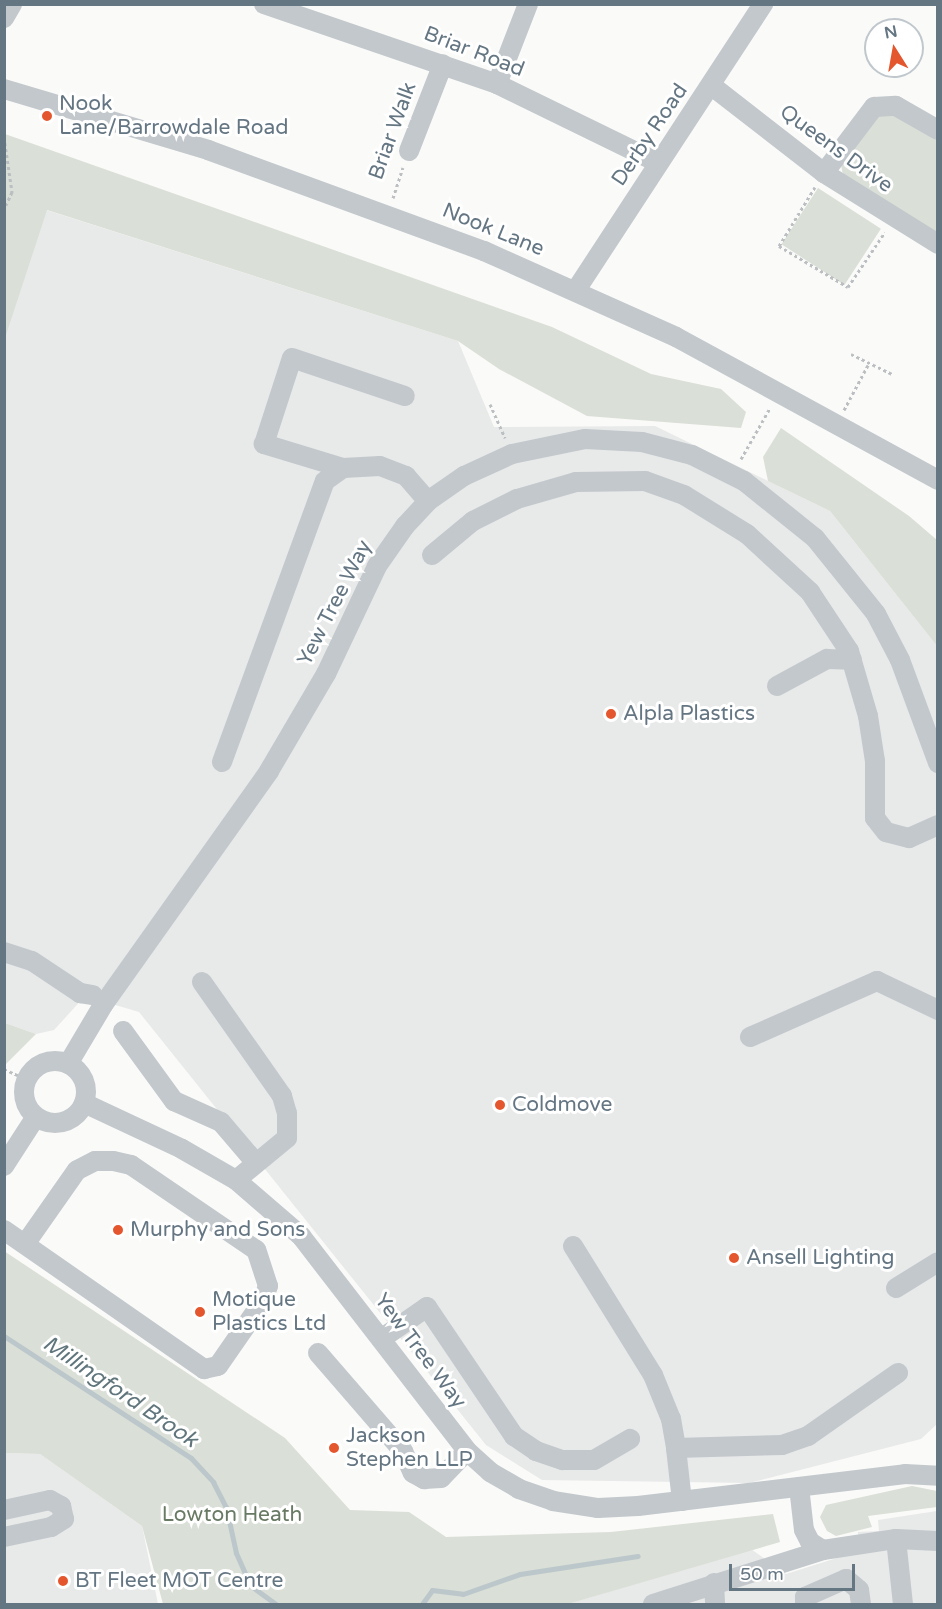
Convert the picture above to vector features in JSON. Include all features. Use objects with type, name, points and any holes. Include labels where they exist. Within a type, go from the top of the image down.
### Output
[{"type":"street","points":[[4,18],[12,4]]},
{"type":"street","name":"Briar Road","points":[[264,4],[497,84],[659,164]]},
{"type":"street","points":[[497,84],[528,4]]},
{"type":"street","name":"Derby Road","points":[[576,290],[712,86],[763,4]]},
{"type":"street","name":"Briar Walk","points":[[409,151],[443,64]]},
{"type":"street","name":"Queens Drive","points":[[712,86],[824,173],[894,219],[938,244]]},
{"type":"street","name":"Nook Lane","points":[[4,89],[208,150],[388,214],[576,290],[780,392],[938,480]]},
{"type":"street","points":[[824,173],[873,107],[896,106],[938,130]]},
{"type":"street","points":[[405,396],[292,358],[264,444],[343,468],[380,466],[406,476],[428,501]]},
{"type":"street","name":"Yew Tree Way","points":[[68,1064],[98,1000],[269,771],[326,674],[377,566],[428,501],[464,476],[512,454],[585,439],[642,442],[692,455],[732,474],[815,538],[849,575],[876,614],[900,660],[938,763]]},
{"type":"street","points":[[222,762],[325,481],[343,468]]},
{"type":"street","points":[[432,555],[473,521],[518,499],[576,482],[645,481],[684,495],[747,534],[810,592],[852,660],[868,716],[875,761],[875,818],[886,832],[909,838],[938,825]]},
{"type":"street","points":[[777,686],[827,659],[852,660]]},
{"type":"street","points":[[4,952],[32,962],[80,993],[98,1000]]},
{"type":"street","points":[[750,1037],[877,981],[938,1010]]},
{"type":"street","points":[[202,982],[282,1096],[287,1113],[287,1138],[255,1162],[236,1180]]},
{"type":"street","points":[[123,1031],[174,1101],[221,1122],[255,1162]]},
{"type":"street","points":[[49,1061],[68,1064],[86,1085],[84,1103],[80,1112],[64,1123],[54,1124],[35,1118],[24,1100],[26,1079],[39,1065],[49,1061]]},
{"type":"street","name":"Yew Tree Way","points":[[84,1103],[236,1180],[322,1259],[467,1451],[490,1472],[519,1489],[553,1501],[597,1508],[682,1501],[905,1474],[938,1476]]},
{"type":"street","points":[[4,1166],[35,1118]]},
{"type":"street","points":[[4,1230],[204,1368],[218,1366],[263,1301],[267,1286],[256,1250],[130,1165],[113,1161],[95,1161],[77,1170],[25,1244]]},
{"type":"street","points":[[573,1246],[653,1375],[671,1419],[682,1501]]},
{"type":"street","points":[[896,1288],[938,1262]]},
{"type":"street","points":[[381,1339],[427,1307],[514,1436],[536,1451],[562,1460],[594,1460],[630,1439]]},
{"type":"street","points":[[318,1353],[403,1451],[413,1473],[424,1479],[441,1478],[467,1451]]},
{"type":"street","points":[[675,1448],[782,1445],[808,1436],[898,1374]]},
{"type":"street","name":"Yew Tree Way","points":[[905,1474],[938,1459]]},
{"type":"street","points":[[799,1487],[804,1530],[810,1542],[832,1549],[848,1571],[846,1579]]},
{"type":"street","points":[[4,1510],[50,1500],[61,1506],[64,1519],[58,1524],[4,1537]]},
{"type":"street","points":[[896,1539],[903,1605]]},
{"type":"street","points":[[653,1605],[772,1564],[832,1549],[896,1539],[938,1541]]},
{"type":"street","points":[[806,1605],[805,1597],[846,1579]]},
{"type":"street","points":[[846,1579],[859,1590],[861,1605]]},
{"type":"street","points":[[714,1583],[715,1605]]},
{"type":"path","points":[[4,137],[12,192],[4,209]]},
{"type":"path","name":"Briar Walk","points":[[388,214],[409,151]]},
{"type":"path","points":[[824,173],[779,246],[848,287],[894,219]]},
{"type":"path","points":[[851,354],[892,374]]},
{"type":"path","points":[[837,424],[868,364]]},
{"type":"path","points":[[732,474],[780,392]]},
{"type":"path","points":[[490,404],[512,454]]},
{"type":"path","points":[[4,1069],[26,1079]]},
{"type":"shaded area","points":[[46,210],[458,341],[494,427],[655,426],[830,511],[937,646],[937,1424],[921,1439],[749,1483],[542,1480],[486,1445],[139,1012],[85,996],[54,1030],[36,1034],[5,1023],[4,338]]},
{"type":"shaded area","points":[[5,1453],[40,1454],[142,1526],[158,1604],[5,1604]]},
{"type":"shaded area","points":[[937,1511],[937,1604],[568,1604],[751,1549],[786,1574],[859,1551],[858,1532],[879,1531],[878,1520]]},
{"type":"green space","points":[[888,111],[937,140],[937,236],[843,175],[840,160],[872,115]]},
{"type":"green space","points":[[5,134],[552,327],[651,374],[721,389],[746,412],[741,428],[587,416],[499,369],[458,341],[47,210],[5,338]]},
{"type":"green space","points":[[818,188],[881,229],[844,285],[782,244]]},
{"type":"green space","points":[[781,428],[909,516],[937,540],[937,646],[830,511],[768,481],[763,457]]},
{"type":"green space","points":[[4,1023],[36,1034],[5,1065]]},
{"type":"green space","name":"Lowton Heath","points":[[4,1251],[285,1438],[350,1510],[409,1512],[446,1537],[611,1532],[773,1514],[780,1542],[568,1604],[163,1604],[142,1526],[40,1454],[5,1453]]},
{"type":"green space","points":[[912,1486],[937,1491],[937,1507],[868,1516],[872,1527],[836,1536],[827,1531],[820,1517],[826,1505]]},
{"type":"waterway","name":"Millingford Brook","points":[[4,1336],[191,1458],[213,1482],[226,1507],[236,1553],[251,1586],[276,1604]]},
{"type":"waterway","points":[[422,1604],[432,1590],[463,1594],[520,1574],[638,1556]]},
{"type":"place","name":"Nook Lane/Barrowdale Road","points":[[47,116]]},
{"type":"place","name":"Alpla Plastics","points":[[611,714]]},
{"type":"place","name":"Coldmove","points":[[500,1105]]},
{"type":"place","name":"Murphy and Sons","points":[[118,1230]]},
{"type":"place","name":"Ansell Lighting","points":[[734,1258]]},
{"type":"place","name":"Motique Plastics Ltd","points":[[200,1312]]},
{"type":"place","name":"Jackson Stephen LLP","points":[[334,1448]]},
{"type":"place","name":"BT Fleet MOT Centre","points":[[63,1581]]}]
